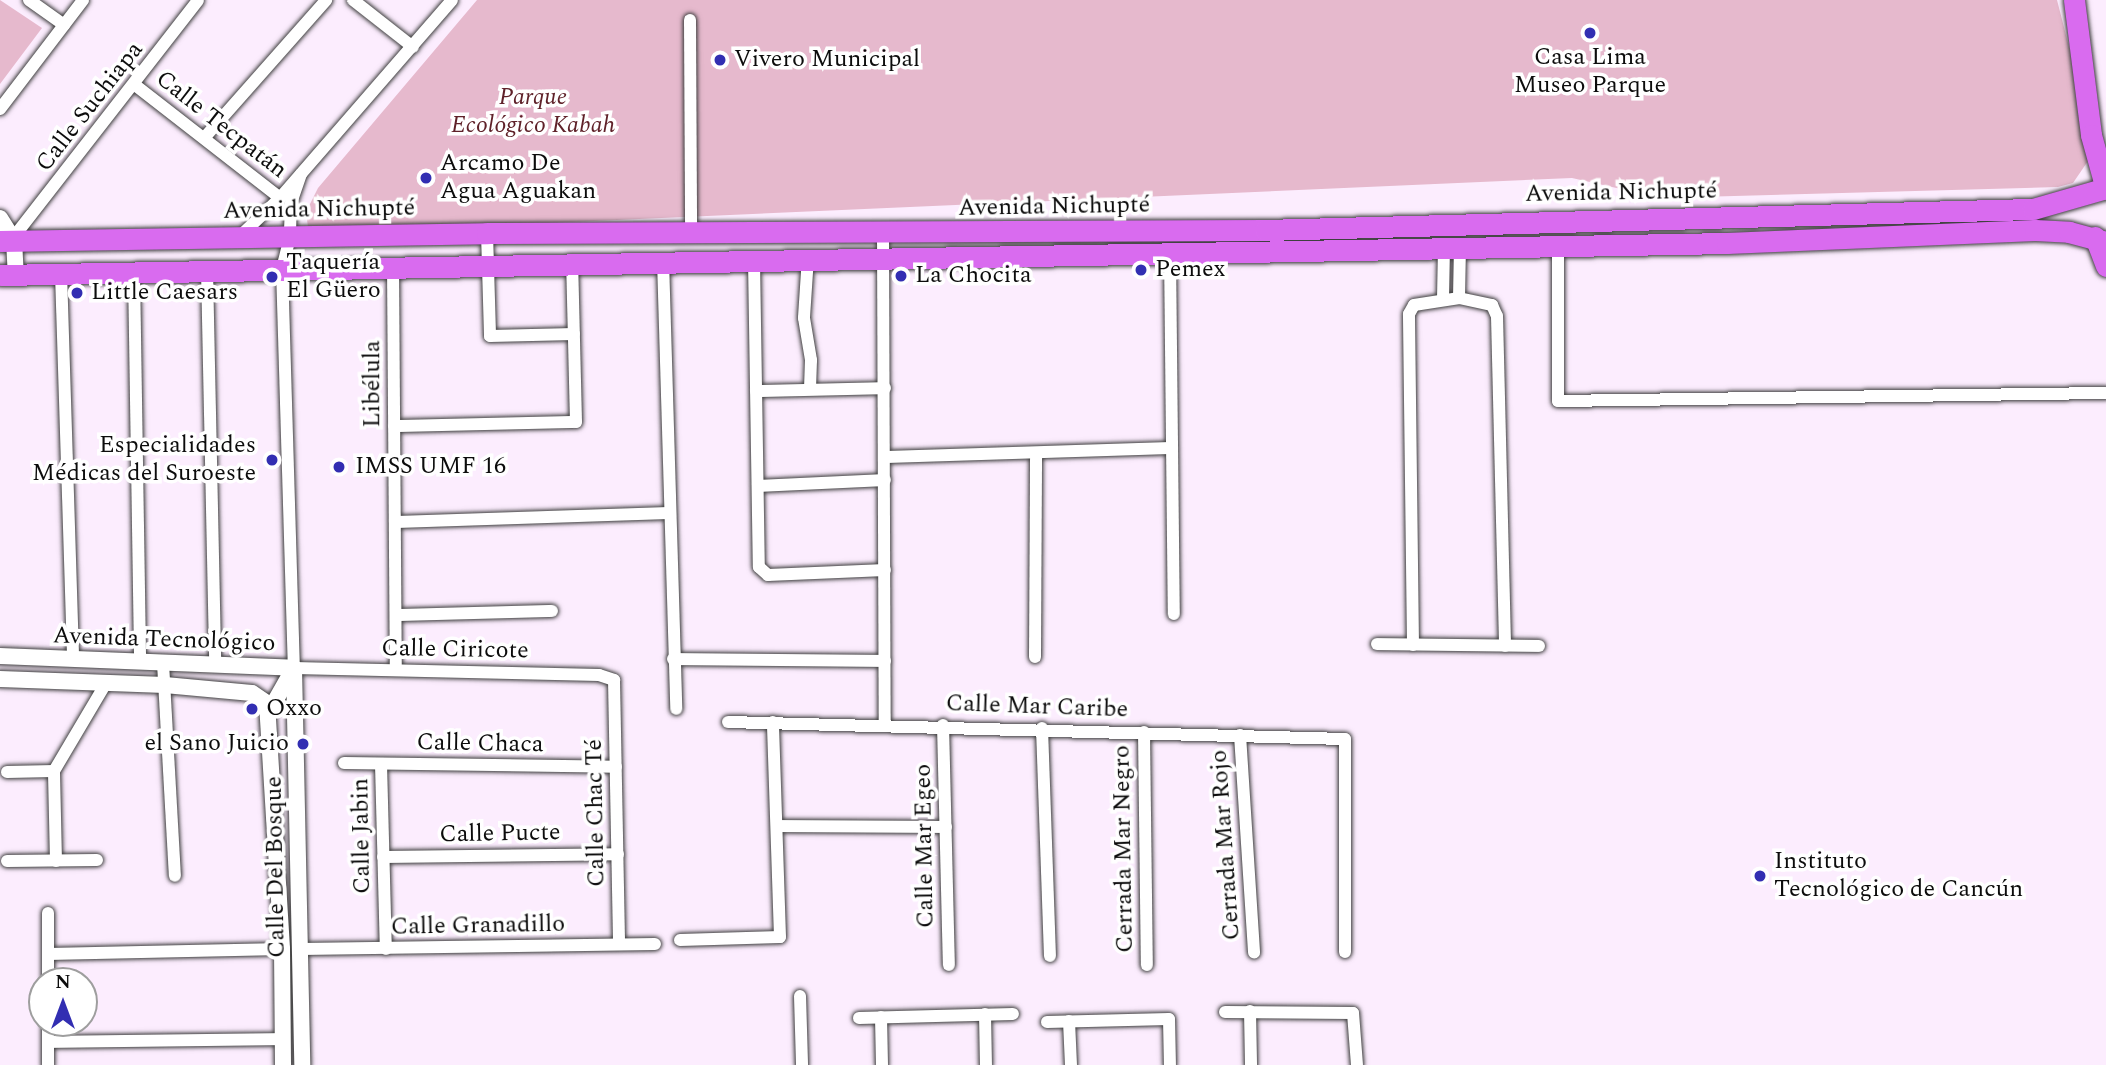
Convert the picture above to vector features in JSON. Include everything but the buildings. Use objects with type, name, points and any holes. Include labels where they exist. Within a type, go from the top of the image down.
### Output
[{"type":"main road","points":[[2074,0],[2091,135],[2106,189]]},
{"type":"main road","name":"Avenida Nichupté","points":[[9,240],[487,233],[691,234],[883,246],[1170,251],[1266,240],[1452,248],[2034,220],[2106,189]]},
{"type":"main road","name":"Avenida Nichupté","points":[[8,274],[754,260],[808,257],[883,246],[1266,240],[2034,220],[2100,239]]},
{"type":"main road","points":[[2100,239],[2106,266]]},
{"type":"street","points":[[29,0],[64,25]]},
{"type":"street","points":[[0,109],[83,0]]},
{"type":"street","name":"Calle Suchiapa","points":[[9,240],[135,85],[198,0]]},
{"type":"street","points":[[205,137],[326,0]]},
{"type":"street","points":[[353,0],[413,47]]},
{"type":"street","points":[[238,237],[280,198],[452,0]]},
{"type":"street","points":[[690,20],[691,234]]},
{"type":"street","name":"Calle Tecpatán","points":[[135,85],[280,198]]},
{"type":"street","points":[[294,668],[282,268],[290,237],[291,203],[301,174]]},
{"type":"street","points":[[0,218],[9,240],[8,274]]},
{"type":"street","points":[[487,233],[490,336],[574,334]]},
{"type":"street","points":[[1558,245],[1558,401],[2106,393]]},
{"type":"street","points":[[883,246],[885,723]]},
{"type":"street","points":[[1452,248],[1459,298]]},
{"type":"street","points":[[1443,299],[1452,248]]},
{"type":"street","points":[[1170,251],[1174,614]]},
{"type":"street","points":[[808,257],[804,318],[811,360],[810,389]]},
{"type":"street","points":[[663,260],[676,709]]},
{"type":"street","points":[[754,260],[758,486],[763,573],[885,570]]},
{"type":"street","points":[[394,426],[576,422],[572,262]]},
{"type":"street","name":"Libélula","points":[[393,266],[396,669]]},
{"type":"street","points":[[206,270],[215,665]]},
{"type":"street","points":[[134,272],[140,662]]},
{"type":"street","points":[[61,273],[73,659]]},
{"type":"street","points":[[1413,645],[1409,314],[1415,305],[1459,298],[1492,305],[1497,316],[1505,646]]},
{"type":"street","points":[[756,391],[885,388]]},
{"type":"street","points":[[885,457],[1172,449]]},
{"type":"street","points":[[1035,657],[1036,453]]},
{"type":"street","points":[[758,486],[885,480]]},
{"type":"street","points":[[395,523],[670,513]]},
{"type":"street","points":[[396,615],[552,611]]},
{"type":"street","points":[[1377,644],[1539,646]]},
{"type":"street","name":"Avenida Tecnológico","points":[[0,656],[294,668],[270,710],[263,699],[252,693],[165,685],[0,679]]},
{"type":"street","points":[[673,659],[885,661]]},
{"type":"street","points":[[163,663],[175,876]]},
{"type":"street","name":"Calle Ciricote","points":[[294,668],[599,675],[614,680]]},
{"type":"street","name":"Calle Del Bosque","points":[[294,668],[302,949],[302,1065]]},
{"type":"street","name":"Calle Chac Té","points":[[614,680],[619,944]]},
{"type":"street","points":[[56,860],[54,771],[106,683]]},
{"type":"street","name":"Calle Del Bosque","points":[[270,710],[282,949],[283,1065]]},
{"type":"street","name":"Calle Mar Caribe","points":[[727,722],[885,723],[1345,738],[1345,952]]},
{"type":"street","points":[[680,940],[780,937],[773,722]]},
{"type":"street","name":"Calle Mar Egeo","points":[[943,725],[949,965]]},
{"type":"street","points":[[1042,728],[1050,956]]},
{"type":"street","name":"Cerrada Mar Negro","points":[[1144,732],[1147,965]]},
{"type":"street","name":"Cerrada Mar Rojo","points":[[1240,735],[1254,953]]},
{"type":"street","name":"Calle Chaca","points":[[344,763],[616,767]]},
{"type":"street","name":"Calle Jabin","points":[[381,764],[386,949]]},
{"type":"street","points":[[7,772],[54,771]]},
{"type":"street","points":[[777,825],[946,827]]},
{"type":"street","name":"Calle Pucte","points":[[383,857],[618,854]]},
{"type":"street","points":[[7,861],[97,860]]},
{"type":"street","points":[[48,913],[48,967]]},
{"type":"street","name":"Calle Granadillo","points":[[302,949],[655,944]]},
{"type":"street","points":[[48,954],[282,949]]},
{"type":"street","points":[[800,996],[802,1065]]},
{"type":"street","points":[[1225,1012],[1353,1013],[1357,1065]]},
{"type":"street","points":[[1250,1012],[1251,1065]]},
{"type":"street","points":[[985,1014],[986,1065]]},
{"type":"street","points":[[859,1018],[1013,1014]]},
{"type":"street","points":[[881,1017],[882,1065]]},
{"type":"street","points":[[1047,1022],[1169,1019],[1170,1065]]},
{"type":"street","points":[[1069,1021],[1071,1065]]},
{"type":"street","points":[[48,1037],[48,1065]]},
{"type":"street","points":[[48,1042],[283,1039]]},
{"type":"green space","points":[[0,0],[42,28],[0,84]]},
{"type":"green space","name":"Parque Ecológico Kabah","points":[[477,0],[2057,0],[2077,78],[2088,161],[2073,183],[2058,187],[1661,198],[1572,178],[343,232],[308,227],[306,212],[318,188]]},
{"type":"place","name":"Casa Lima Museo Parque","points":[[1590,33]]},
{"type":"place","name":"Vivero Municipal","points":[[720,60]]},
{"type":"place","name":"Arcamo De Agua Aguakan","points":[[426,178]]},
{"type":"place","name":"Pemex","points":[[1141,270]]},
{"type":"place","name":"La Chocita","points":[[901,276]]},
{"type":"place","name":"Taquería El Güero","points":[[272,277]]},
{"type":"place","name":"Little Caesars","points":[[77,293]]},
{"type":"place","name":"Especialidades Médicas del Suroeste","points":[[272,460]]},
{"type":"place","name":"IMSS UMF 16","points":[[339,467]]},
{"type":"place","name":"Oxxo","points":[[252,709]]},
{"type":"place","name":"el Sano Juicio","points":[[303,744]]},
{"type":"place","name":"Instituto Tecnológico de Cancún","points":[[1760,876]]}]
